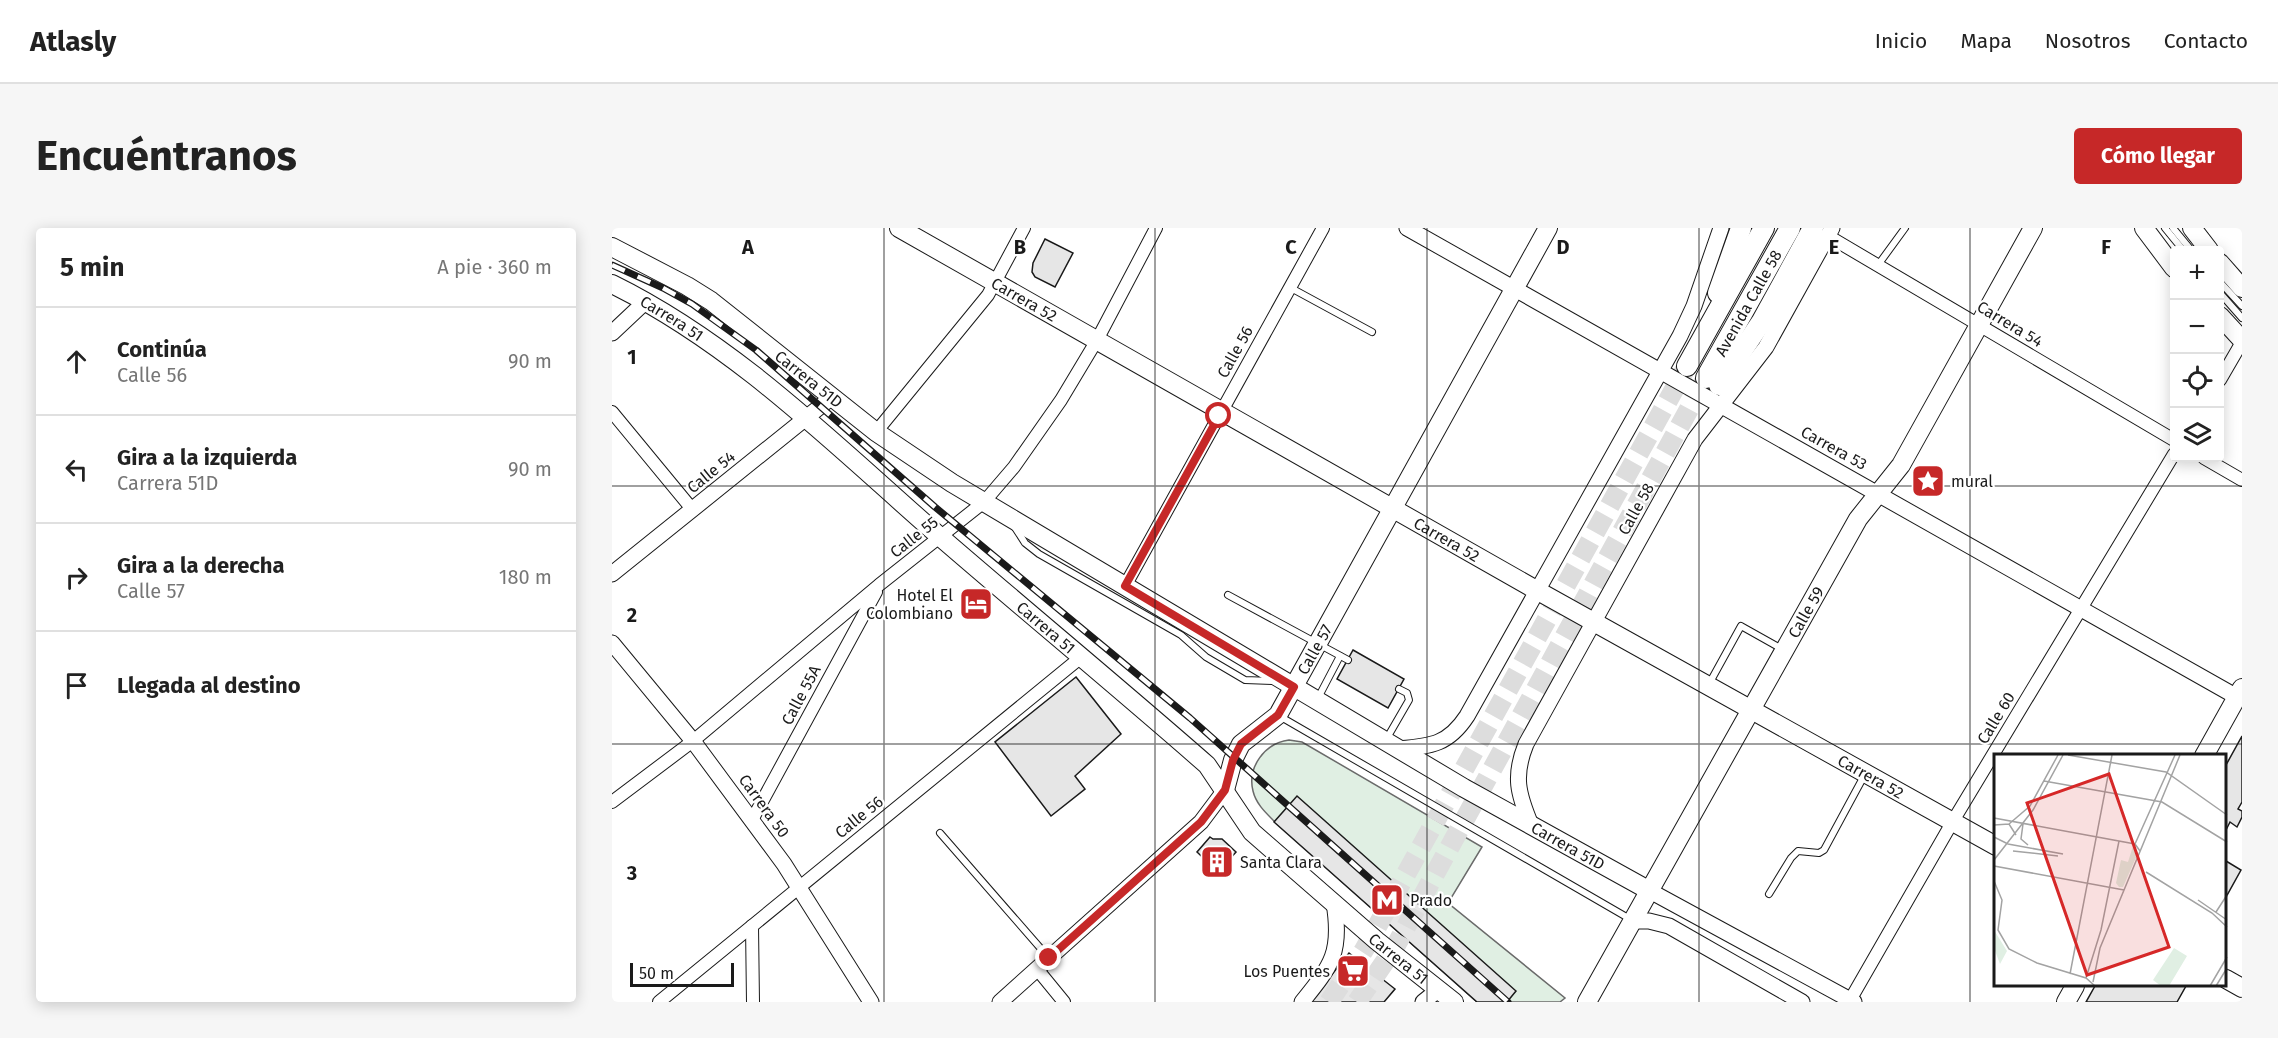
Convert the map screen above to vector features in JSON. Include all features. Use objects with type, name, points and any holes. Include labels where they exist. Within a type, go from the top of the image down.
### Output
[{"type":"main road","name":"Carrera 52","points":[[899,228],[1538,591],[1994,845]]},
{"type":"main road","name":"Calle 57","points":[[1225,790],[1233,760],[1241,744],[1278,715],[1290,685],[1318,643],[1548,228]]},
{"type":"main road","points":[[1706,332],[1741,228]]},
{"type":"main road","name":"Avenida Calle 58","points":[[1687,366],[1764,228]]},
{"type":"main road","name":"Avenida Calle 58","points":[[1790,228],[1713,382],[1762,321],[1825,230]]},
{"type":"main road","name":"Calle 59","points":[[1587,1002],[1858,519],[1900,465],[2033,228]]},
{"type":"main road","points":[[2144,228],[2170,262]]},
{"type":"main road","points":[[2192,228],[2206,246]]},
{"type":"main road","name":"Carrera 51D","points":[[612,247],[706,298],[876,432],[943,477],[1392,745],[1650,891]]},
{"type":"main road","points":[[2224,268],[2242,288]]},
{"type":"main road","name":"Carrera 51","points":[[612,284],[646,301],[718,347],[806,418],[940,537],[1207,765],[1252,832],[1454,1002]]},
{"type":"main road","points":[[2224,321],[2242,341]]},
{"type":"main road","points":[[2205,754],[2240,694]]},
{"type":"main road","points":[[1619,874],[1630,896],[1633,921]]},
{"type":"main road","points":[[2227,980],[2242,988]]},
{"type":"main road","points":[[2066,1002],[2074,987]]},
{"type":"street","points":[[876,432],[975,311],[1024,228]]},
{"type":"street","name":"Calle 55","points":[[612,802],[693,741],[879,585],[984,502],[1041,430],[1097,340],[1156,228]]},
{"type":"street","name":"Calle 56","points":[[1125,586],[1323,228]]},
{"type":"street","name":"Carrera 53","points":[[1407,228],[2081,609],[2240,694]]},
{"type":"street","points":[[1392,745],[1434,744],[1452,736],[1459,729],[1538,591],[1694,306],[1721,228]]},
{"type":"street","name":"Carrera 54","points":[[1825,230],[1878,265],[2170,437]]},
{"type":"street","name":"Calle 58","points":[[1531,825],[1518,789],[1517,773],[1521,757],[1695,439],[1722,406],[1776,331],[1825,230]]},
{"type":"street","points":[[612,333],[646,301]]},
{"type":"street","points":[[2224,373],[2242,341]]},
{"type":"street","name":"Calle 54","points":[[612,574],[832,397]]},
{"type":"street","points":[[612,412],[692,509]]},
{"type":"street","name":"Calle 60","points":[[1851,1001],[1953,821],[2170,462]]},
{"type":"street","points":[[2211,462],[2242,480]]},
{"type":"street","name":"Calle 55A","points":[[752,820],[879,585]]},
{"type":"street","name":"Carrera 50","points":[[612,643],[693,741],[752,820],[798,887],[871,1002]]},
{"type":"street","name":"Calle 56","points":[[659,1002],[1080,658]]},
{"type":"street","name":"Calle 57","points":[[1000,1002],[1201,822],[1225,790]]},
{"type":"street","name":"Carrera 51D","points":[[1650,891],[1851,1001]]},
{"type":"street","points":[[1302,1002],[1320,980],[1334,953],[1338,938],[1334,903]]},
{"type":"street","name":"Carrera 51D","points":[[1633,921],[1670,926],[1802,1002]]},
{"type":"street","points":[[752,926],[753,1002]]},
{"type":"street","points":[[1043,964],[1064,1002]]},
{"type":"street","points":[[1423,1002],[1438,990]]},
{"type":"lane","points":[[1878,265],[1905,228]]},
{"type":"lane","points":[[2165,228],[2180,246]]},
{"type":"lane","points":[[2173,228],[2188,246]]},
{"type":"lane","points":[[2224,286],[2242,306]]},
{"type":"lane","points":[[1290,287],[1372,332]]},
{"type":"lane","points":[[2224,298],[2242,318]]},
{"type":"lane","name":"Carrera 51D","points":[[1006,515],[1025,543],[1039,554],[1181,635],[1206,657],[1245,680],[1290,685]]},
{"type":"lane","points":[[1228,595],[1348,660]]},
{"type":"lane","points":[[1709,686],[1741,626],[1785,651]]},
{"type":"lane","points":[[1317,701],[1340,656]]},
{"type":"lane","points":[[1392,745],[1410,700],[1407,693],[1399,689]]},
{"type":"lane","name":"Carrera 51D","points":[[1278,715],[1633,921]]},
{"type":"lane","points":[[1769,894],[1791,858],[1798,851],[1819,853],[1824,850],[1865,773]]},
{"type":"lane","points":[[940,833],[1043,964]]},
{"type":"green space","points":[[1289,740],[1302,742],[1482,847],[1448,903],[1565,998],[1560,1002],[1477,1002],[1274,821],[1254,796],[1253,773],[1255,765],[1265,751],[1280,742]]},
{"type":"building","points":[[1045,239],[1073,253],[1055,287],[1035,277],[1032,272],[1033,263]]},
{"type":"building","points":[[1353,650],[1404,679],[1388,708],[1337,679]]},
{"type":"building","points":[[1076,677],[1121,734],[1075,776],[1085,789],[1051,816],[995,742]]},
{"type":"building","points":[[2242,736],[2242,802],[2238,809],[2242,811],[2242,817],[2237,827],[2230,822],[2227,828],[2227,763]]},
{"type":"building","name":"Prado","points":[[1297,796],[1516,991],[1507,1002],[1477,1002],[1274,822]]},
{"type":"building","name":"Santa Clara","points":[[1210,837],[1222,839],[1236,852],[1218,872],[1197,852]]},
{"type":"building","points":[[2227,862],[2241,870],[2227,895]]},
{"type":"building","name":"Los Puentes","points":[[1349,953],[1395,989],[1384,1002],[1310,1002]]},
{"type":"building","points":[[2094,987],[2185,987],[2177,1002],[2086,1002]]},
{"type":"tunnel","points":[[1329,1002],[1364,950],[1687,366]]},
{"type":"tunnel","points":[[1357,1002],[1395,947],[1706,378]]},
{"type":"railway","points":[[612,265],[692,304],[756,350],[935,507],[1190,718],[1508,1002]]},
{"type":"place","name":"mural","points":[[1928,481]]},
{"type":"place","name":"Hotel El Colombiano","points":[[976,604]]},
{"type":"place","name":"Santa Clara","points":[[1217,862]]},
{"type":"place","name":"Prado","points":[[1387,900]]},
{"type":"place","name":"Los Puentes","points":[[1353,971]]},
{"type":"route","points":[[1049,958],[1201,822],[1225,790],[1233,760],[1241,744],[1278,715],[1294,687],[1125,586],[1219,416]]}]
